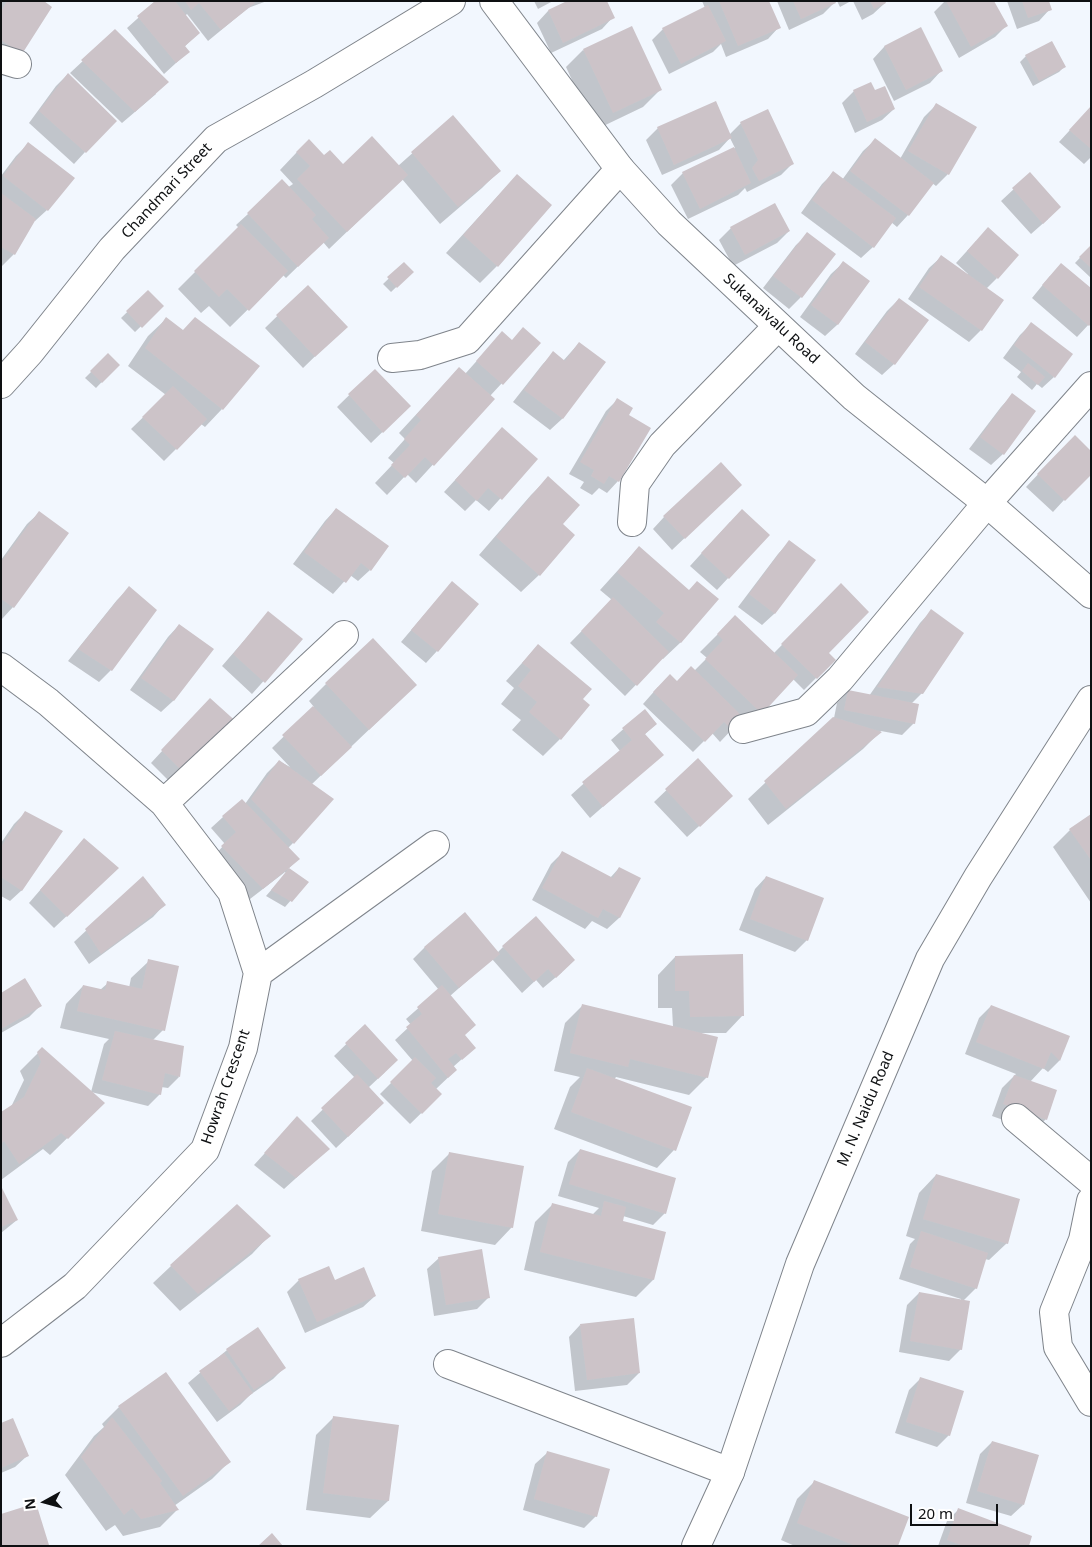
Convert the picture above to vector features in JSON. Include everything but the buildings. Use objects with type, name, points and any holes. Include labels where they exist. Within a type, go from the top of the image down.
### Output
[{"type":"street","name":"Chandmari Street","points":[[1,384],[36,344],[112,249],[216,139],[314,84],[452,1]]},
{"type":"street","name":"Sukanaivalu Road","points":[[494,1],[620,169],[669,223],[854,397],[987,503],[1091,594]]},
{"type":"street","points":[[392,358],[420,355],[467,340],[620,169]]},
{"type":"street","points":[[632,522],[635,484],[662,445],[778,326]]},
{"type":"street","points":[[743,729],[806,712],[840,679],[987,503],[1091,386]]},
{"type":"street","points":[[164,803],[344,635]]},
{"type":"street","name":"Howrah Crescent","points":[[1,666],[48,702],[164,803],[232,892],[258,972],[243,1048],[205,1150],[76,1286],[1,1343]]},
{"type":"street","name":"M. N. Naidu Road","points":[[696,1546],[730,1472],[800,1264],[930,959],[978,877],[1091,700]]},
{"type":"street","points":[[258,972],[435,845]]},
{"type":"street","points":[[1016,1118],[1091,1181]]},
{"type":"street","points":[[1091,1201],[1083,1240],[1054,1312],[1058,1347],[1091,1402]]},
{"type":"street","points":[[448,1364],[730,1472]]}]
